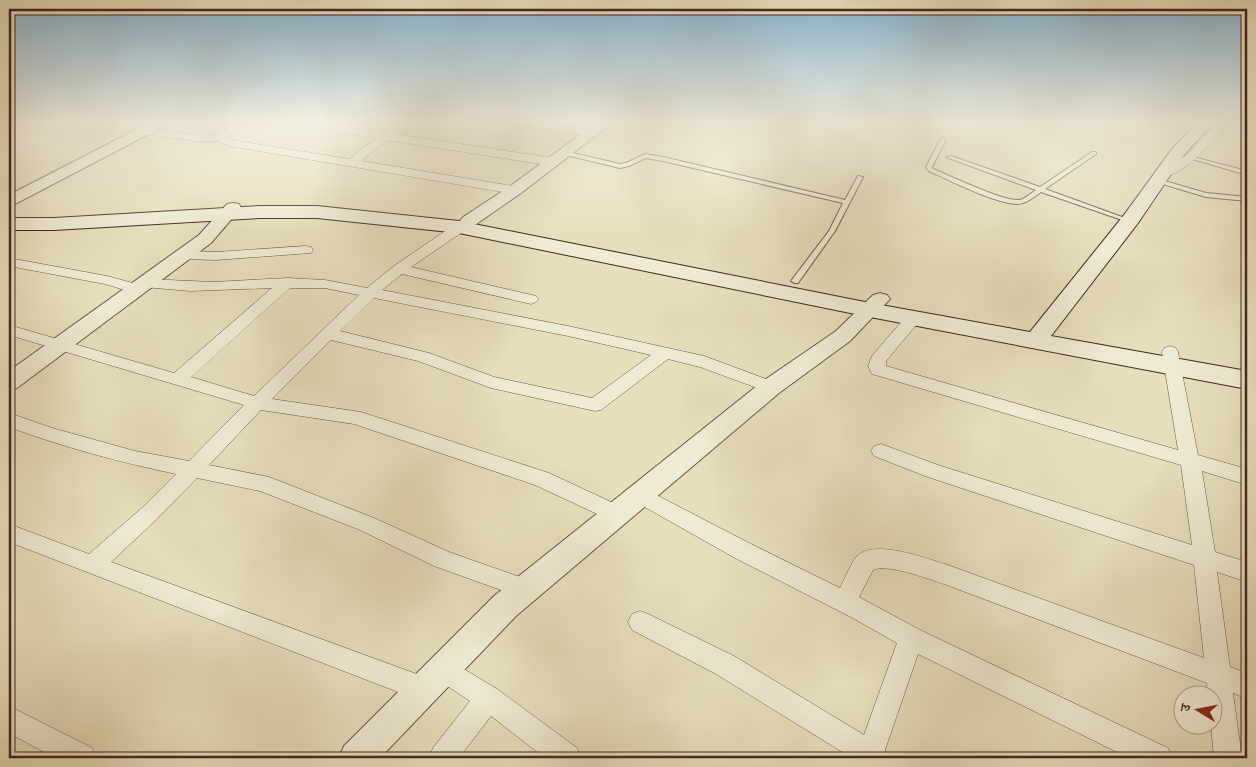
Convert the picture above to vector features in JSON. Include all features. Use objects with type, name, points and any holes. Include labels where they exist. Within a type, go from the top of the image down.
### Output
[{"type":"main road","points":[[1041,335],[1162,177],[1180,159]]},
{"type":"main road","points":[[9,216],[230,211],[317,212],[538,229],[795,281],[875,304],[914,318],[1041,335]]},
{"type":"main road","points":[[9,224],[54,224],[230,211]]},
{"type":"main road","points":[[464,224],[1171,359],[1247,368]]},
{"type":"main road","points":[[1171,359],[1247,380]]},
{"type":"street","points":[[9,201],[89,159]]},
{"type":"street","points":[[325,159],[514,190]]},
{"type":"street","points":[[350,163],[355,159]]},
{"type":"street","points":[[92,565],[150,513],[257,403],[369,294],[399,269],[557,159]]},
{"type":"street","points":[[9,382],[205,239],[230,211]]},
{"type":"street","points":[[183,255],[216,256],[306,250]]},
{"type":"street","points":[[9,262],[142,286],[200,287],[288,282],[325,284],[568,331],[666,353],[704,362],[771,387]]},
{"type":"street","points":[[399,269],[531,299]]},
{"type":"street","points":[[177,380],[288,282]]},
{"type":"street","points":[[356,758],[505,606],[771,387],[843,336],[875,304]]},
{"type":"street","points":[[914,318],[878,360],[878,370],[1247,477]]},
{"type":"street","points":[[9,330],[257,403],[355,417],[542,479],[617,514]]},
{"type":"street","points":[[328,334],[423,357],[491,382],[595,405],[666,353]]},
{"type":"street","points":[[1171,359],[1199,512],[1228,758]]},
{"type":"street","points":[[9,420],[100,449],[192,470],[262,483],[367,524],[442,559],[526,589]]},
{"type":"street","points":[[881,451],[932,471],[1247,572]]},
{"type":"street","points":[[641,494],[743,551],[845,602],[911,638],[1158,758]]},
{"type":"street","points":[[9,533],[424,689]]},
{"type":"street","points":[[845,602],[865,563],[876,558],[902,562],[946,574],[1247,686]]},
{"type":"street","points":[[640,622],[725,665],[832,729],[871,757],[911,638]]},
{"type":"street","points":[[444,669],[488,698],[567,758]]},
{"type":"street","points":[[443,758],[488,698]]},
{"type":"street","points":[[9,719],[82,758]]},
{"type":"lane","points":[[571,159],[620,166],[639,159]]},
{"type":"lane","points":[[666,159],[846,202]]},
{"type":"lane","points":[[934,159],[929,168],[935,172],[1011,202],[1025,200],[1085,159]]},
{"type":"lane","points":[[950,159],[1130,221]]},
{"type":"lane","points":[[1201,159],[1247,173]]},
{"type":"lane","points":[[795,281],[832,231],[860,177]]},
{"type":"lane","points":[[1162,177],[1206,195],[1247,199]]}]
